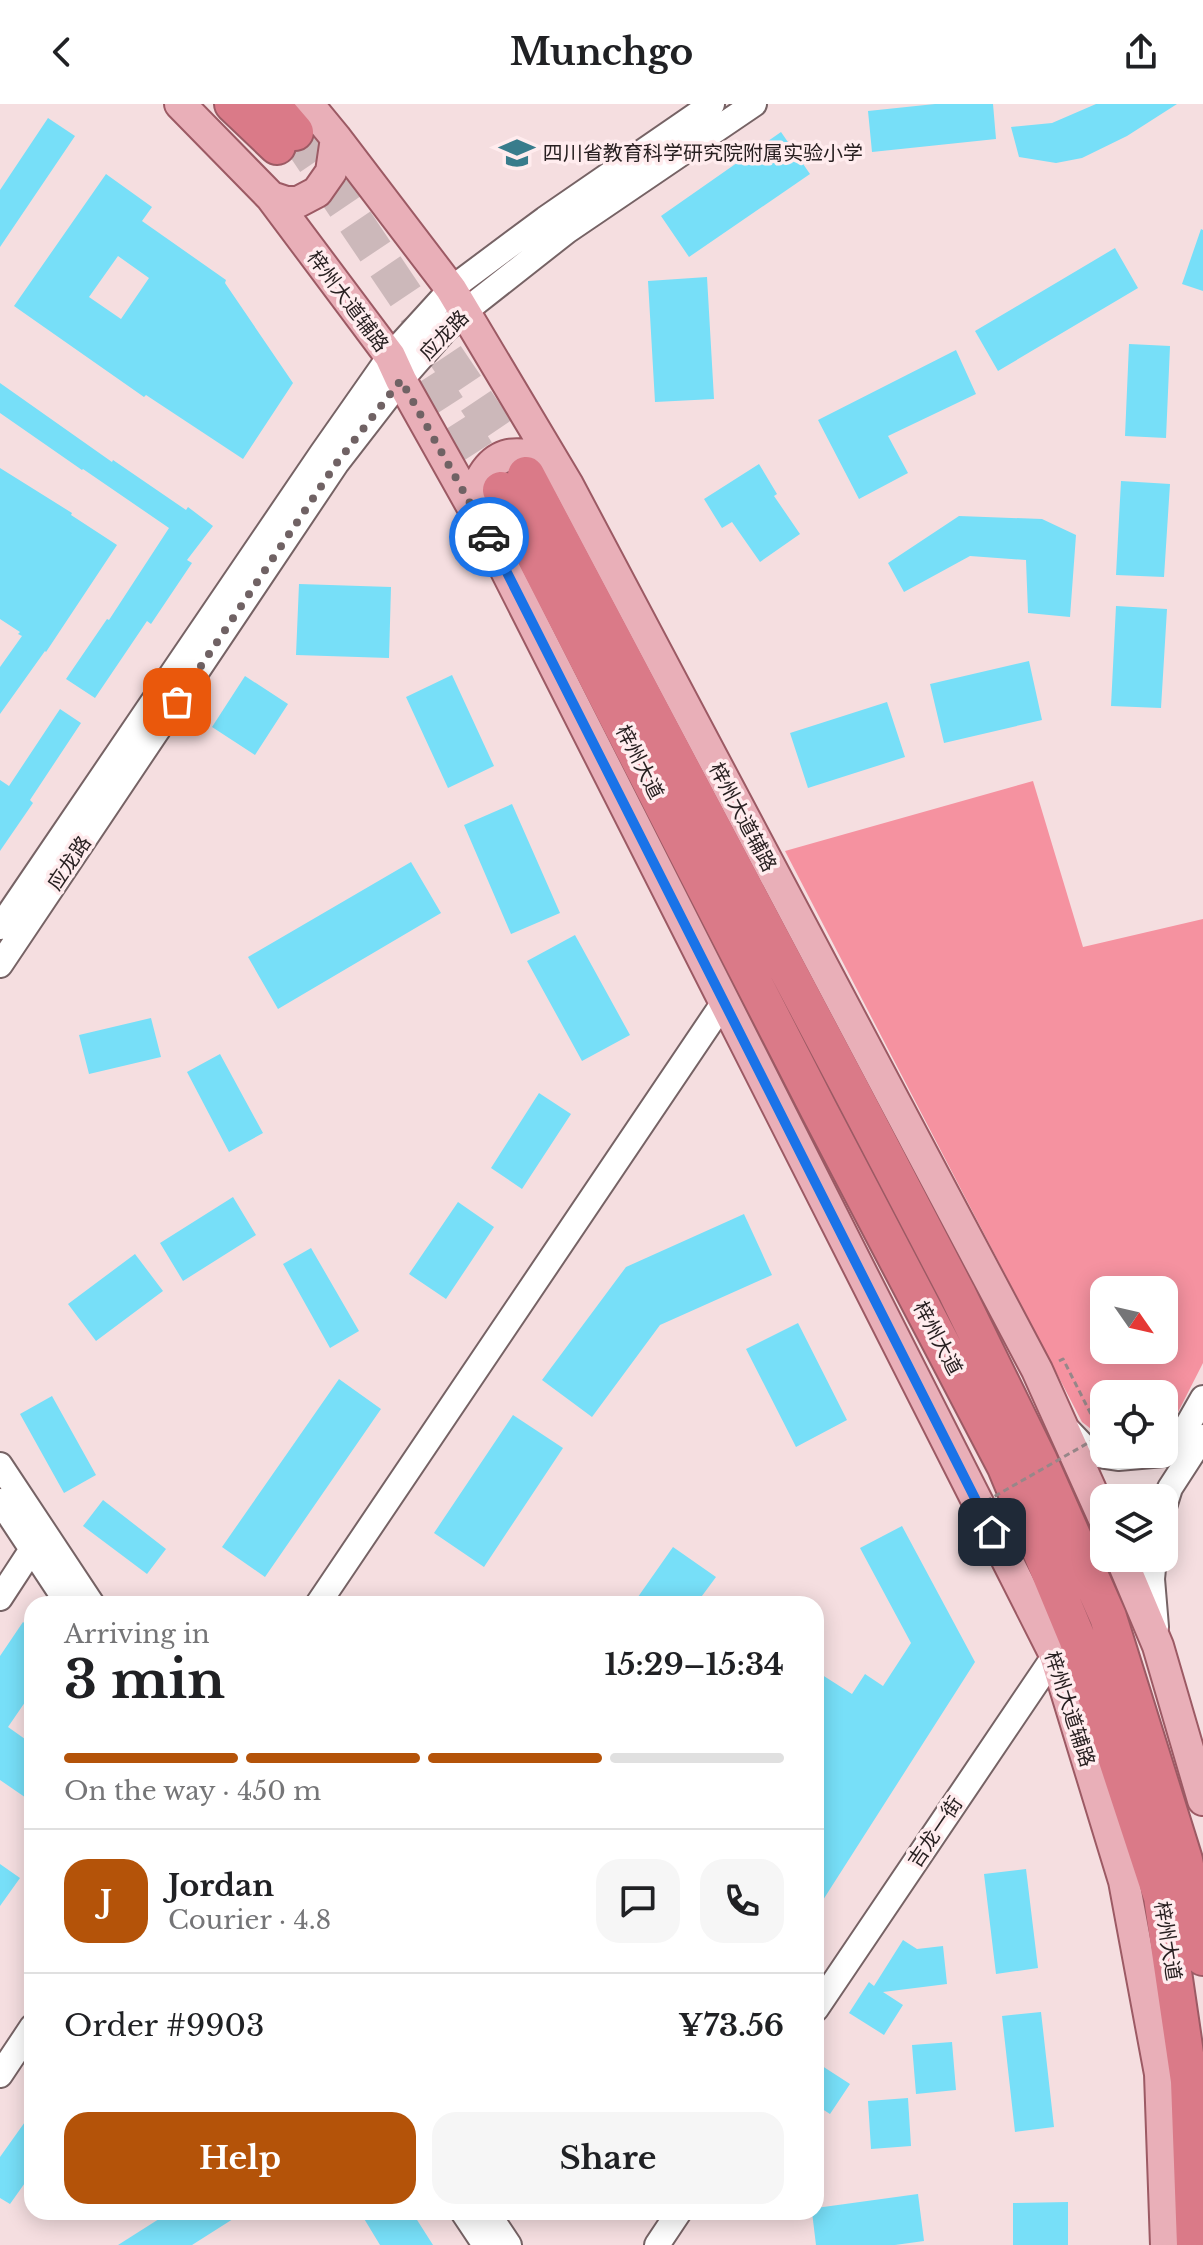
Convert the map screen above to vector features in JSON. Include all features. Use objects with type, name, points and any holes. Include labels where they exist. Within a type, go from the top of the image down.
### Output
[{"type":"highway","points":[[233,104],[293,127]]},
{"type":"highway","points":[[271,104],[293,127]]},
{"type":"highway","name":"梓州大道","points":[[515,486],[804,1000],[1039,1461],[1108,1617],[1184,1860],[1203,1957]]},
{"type":"highway","name":"梓州大道","points":[[515,486],[896,1258],[1006,1467],[1077,1638],[1162,1897],[1189,2081],[1195,2245]]},
{"type":"main road","name":"梓州大道辅路","points":[[180,104],[271,197],[395,368],[515,486],[1025,1349],[1090,1488]]},
{"type":"main road","name":"梓州大道辅路","points":[[293,127],[336,138],[458,301],[515,486],[724,1002],[1055,1655],[1124,1881],[1160,2074],[1166,2245]]},
{"type":"main road","points":[[271,197],[298,202],[317,192],[331,172],[336,138]]},
{"type":"main road","points":[[804,1000],[1025,1349]]},
{"type":"main road","points":[[896,1258],[939,1372],[968,1483]]},
{"type":"main road","points":[[1127,1572],[1158,1646],[1203,1800]]},
{"type":"main road","points":[[1120,1867],[1186,2055]]},
{"type":"street","name":"应龙路","points":[[0,927],[322,453],[395,368],[445,330],[458,301],[545,219],[712,104]]},
{"type":"street","name":"应龙路","points":[[458,301],[754,104]]},
{"type":"street","name":"应龙路","points":[[0,965],[336,464],[395,368]]},
{"type":"street","points":[[323,1596],[724,1002]]},
{"type":"street","points":[[1178,1442],[1203,1398]]},
{"type":"street","points":[[1060,1421],[1090,1453]]},
{"type":"street","points":[[1173,1484],[1203,1437]]},
{"type":"street","points":[[0,1465],[87,1596]]},
{"type":"street","points":[[0,1501],[63,1596]]},
{"type":"street","points":[[0,1598],[32,1549]]},
{"type":"street","points":[[1153,1572],[1158,1646]]},
{"type":"street","name":"吉龙一街","points":[[824,1997],[1055,1655]]},
{"type":"street","points":[[0,2075],[24,2039]]},
{"type":"street","points":[[468,2220],[485,2245]]},
{"type":"street","points":[[492,2220],[509,2245]]},
{"type":"street","points":[[657,2245],[674,2220]]},
{"type":"path","points":[[1063,1359],[1090,1410]]},
{"type":"path","points":[[960,1516],[1090,1442]]},
{"type":"shaded area","points":[[1033,781],[1083,947],[1203,919],[1203,1363],[1178,1412],[1178,1380],[1090,1380],[1090,1428],[1082,1422],[785,851]]},
{"type":"building","points":[[935,104],[993,104],[996,139],[872,152],[868,111]]},
{"type":"building","points":[[1096,104],[1177,104],[1127,136],[1082,158],[1056,163],[1019,157],[1011,127],[1052,123]]},
{"type":"building","points":[[48,118],[75,136],[0,247],[0,190]]},
{"type":"building","points":[[781,132],[810,174],[689,257],[661,216]]},
{"type":"building","points":[[106,174],[152,207],[142,221],[226,280],[225,283],[293,383],[243,459],[146,395],[144,397],[14,306]],"holes":[[[118,256],[149,278],[121,319],[89,297]]]},
{"type":"building","points":[[1203,230],[1203,291],[1182,284]]},
{"type":"building","points":[[1115,248],[1138,288],[998,371],[975,331]]},
{"type":"building","points":[[707,277],[714,399],[655,402],[648,281]]},
{"type":"building","points":[[1129,344],[1170,346],[1166,438],[1125,436]]},
{"type":"building","points":[[956,350],[976,394],[888,436],[908,473],[859,499],[818,420]]},
{"type":"building","points":[[0,383],[112,462],[186,510],[188,507],[213,526],[187,560],[192,563],[151,624],[147,621],[95,698],[66,679],[169,528],[0,413]]},
{"type":"building","points":[[759,464],[777,494],[774,496],[800,534],[760,562],[732,522],[722,528],[704,499]]},
{"type":"building","points":[[0,468],[117,545],[46,652],[0,714],[0,667],[22,636],[0,619]]},
{"type":"building","points":[[1121,481],[1170,484],[1164,577],[1116,575]]},
{"type":"building","points":[[959,516],[1042,519],[1076,535],[1070,617],[1028,613],[1026,560],[970,556],[904,592],[888,563]]},
{"type":"building","points":[[299,584],[391,587],[389,658],[296,655]]},
{"type":"building","points":[[1116,606],[1167,609],[1161,708],[1111,706]]},
{"type":"building","points":[[1029,661],[1042,720],[944,743],[930,684]]},
{"type":"building","points":[[452,675],[494,766],[448,788],[406,697]]},
{"type":"building","points":[[245,676],[288,704],[255,755],[212,727]]},
{"type":"building","points":[[887,702],[905,757],[808,788],[790,733]]},
{"type":"building","points":[[60,709],[81,723],[0,851],[0,780],[9,786]]},
{"type":"building","points":[[512,804],[560,913],[511,934],[464,825]]},
{"type":"building","points":[[411,862],[441,913],[278,1009],[248,957]]},
{"type":"building","points":[[575,935],[630,1035],[582,1061],[527,961]]},
{"type":"building","points":[[151,1018],[161,1057],[89,1074],[79,1035]]},
{"type":"building","points":[[220,1054],[263,1133],[229,1152],[187,1072]]},
{"type":"building","points":[[539,1093],[571,1114],[522,1189],[491,1168]]},
{"type":"building","points":[[233,1197],[256,1235],[183,1281],[160,1243]]},
{"type":"building","points":[[458,1202],[494,1227],[446,1299],[409,1274]]},
{"type":"building","points":[[744,1214],[772,1275],[660,1325],[592,1417],[542,1380],[626,1267]]},
{"type":"building","points":[[311,1248],[359,1331],[330,1348],[283,1264]]},
{"type":"building","points":[[135,1254],[163,1291],[96,1341],[68,1304]]},
{"type":"building","points":[[798,1323],[847,1420],[796,1447],[746,1349]]},
{"type":"building","points":[[339,1379],[381,1409],[265,1577],[222,1547]]},
{"type":"building","points":[[52,1396],[96,1475],[64,1493],[20,1414]]},
{"type":"building","points":[[513,1415],[563,1448],[484,1567],[434,1533]]},
{"type":"building","points":[[103,1500],[166,1549],[147,1574],[83,1526]]},
{"type":"building","points":[[902,1526],[975,1662],[824,1898],[824,1676],[852,1694],[865,1674],[883,1686],[911,1643],[860,1548]]},
{"type":"building","points":[[673,1547],[716,1577],[702,1596],[639,1596]]},
{"type":"building","points":[[23,1622],[24,1704],[8,1727],[24,1738],[24,1796],[0,1780],[0,1656]]},
{"type":"building","points":[[0,1864],[20,1878],[0,1906]]},
{"type":"building","points":[[1026,1869],[1038,1968],[996,1974],[984,1874]]},
{"type":"building","points":[[903,1940],[917,1949],[943,1946],[947,1984],[883,1992],[903,2005],[884,2035],[849,2013],[869,1982],[874,1986]]},
{"type":"building","points":[[1041,2012],[1054,2127],[1015,2132],[1002,2016]]},
{"type":"building","points":[[952,2042],[956,2090],[916,2094],[912,2045]]},
{"type":"building","points":[[824,2067],[850,2084],[830,2114],[824,2110]]},
{"type":"building","points":[[908,2098],[911,2146],[871,2149],[868,2101]]},
{"type":"building","points":[[24,2123],[24,2184],[10,2204],[0,2198],[0,2157]]},
{"type":"building","points":[[918,2194],[924,2241],[895,2245],[816,2245],[813,2220],[824,2220],[824,2207]]},
{"type":"building","points":[[1068,2202],[1068,2245],[1013,2245],[1013,2203]]},
{"type":"building","points":[[157,2220],[231,2220],[192,2245],[118,2245]]},
{"type":"building","points":[[365,2220],[417,2220],[433,2245],[380,2245]]},
{"type":"tunnel","points":[[295,132],[526,475]]},
{"type":"tunnel","points":[[399,331],[501,490]]},
{"type":"way so far","points":[[177,702],[336,464],[401,380],[489,537]]},
{"type":"place","name":"四川省教育科学研究院附属实验小学","points":[[517,153]]},
{"type":"route","points":[[489,537],[992,1532]]}]
